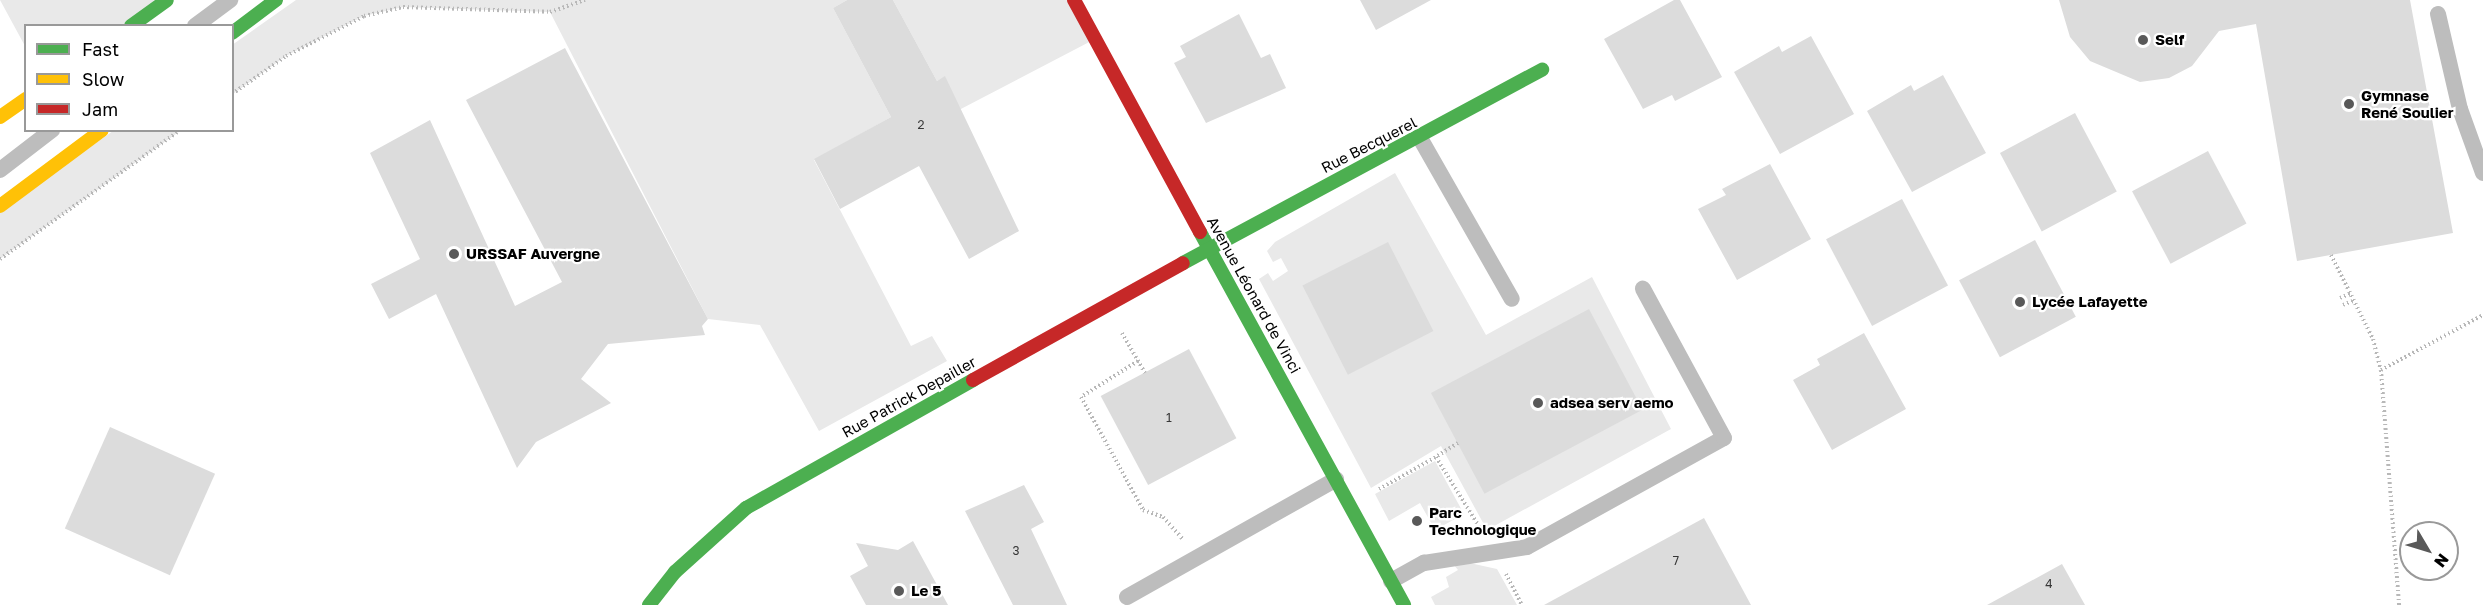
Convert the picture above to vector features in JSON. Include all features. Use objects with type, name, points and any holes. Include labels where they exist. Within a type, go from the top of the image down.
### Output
[{"type":"street","points":[[134,24],[167,0]]},
{"type":"street","points":[[234,32],[276,0]]},
{"type":"street","name":"Avenue Léonard de Vinci","points":[[1074,0],[1404,605]]},
{"type":"street","name":"Rue Becquerel","points":[[1209,248],[1420,138],[1542,70]]},
{"type":"street","points":[[0,117],[24,100]]},
{"type":"street","points":[[0,207],[99,132]]},
{"type":"street","name":"Rue Patrick Depailler","points":[[649,605],[675,572],[746,508],[1209,248]]},
{"type":"lane","points":[[198,24],[230,0]]},
{"type":"lane","points":[[2439,14],[2460,110],[2483,173]]},
{"type":"lane","points":[[0,170],[49,132]]},
{"type":"lane","points":[[1420,138],[1512,299]]},
{"type":"lane","points":[[1391,581],[1424,563],[1527,548],[1724,438],[1643,289]]},
{"type":"lane","points":[[1128,597],[1336,479]]},
{"type":"path","points":[[234,93],[286,56],[364,16],[403,7],[550,12],[585,0]]},
{"type":"path","points":[[0,259],[177,132]]},
{"type":"path","points":[[2331,255],[2350,294],[2381,370],[2399,605]]},
{"type":"path","points":[[2340,298],[2350,294]]},
{"type":"path","points":[[2343,305],[2353,301]]},
{"type":"path","points":[[1107,307],[1145,373]]},
{"type":"path","points":[[2381,370],[2483,315]]},
{"type":"path","points":[[1138,361],[1080,397],[1143,510],[1163,516],[1177,529],[1195,559]]},
{"type":"path","points":[[1350,505],[1458,443]]},
{"type":"path","points":[[1436,457],[1483,534]]},
{"type":"path","points":[[1502,567],[1522,605]]},
{"type":"shaded area","points":[[0,0],[168,0],[135,24],[24,24],[24,44]]},
{"type":"shaded area","points":[[296,0],[847,0],[833,8],[891,117],[814,160],[911,346],[932,336],[947,361],[819,431],[760,325],[708,319],[550,12],[403,7],[364,16],[286,56],[234,93],[234,44]]},
{"type":"shaded area","points":[[893,0],[1074,0],[1095,39],[957,111],[945,77],[937,81]]},
{"type":"shaded area","points":[[112,132],[179,132],[0,259],[0,211]]},
{"type":"shaded area","points":[[1395,173],[1486,335],[1592,277],[1671,429],[1487,530],[1441,446],[1371,488],[1259,279],[1268,273],[1273,281],[1288,271],[1281,258],[1273,262],[1267,251],[1275,242]]},
{"type":"shaded area","points":[[1435,461],[1464,514],[1435,530],[1420,503],[1389,521],[1375,494]]},
{"type":"shaded area","points":[[1465,562],[1497,569],[1517,605],[1435,605],[1431,597],[1449,587],[1446,577],[1458,570],[1454,565]]},
{"type":"building","points":[[847,0],[893,0],[937,81],[945,76],[1019,231],[969,259],[919,166],[840,209],[814,159],[891,117],[833,8]]},
{"type":"building","points":[[1360,0],[1431,0],[1376,30]]},
{"type":"building","points":[[1674,0],[1680,0],[1722,77],[1675,101],[1672,95],[1643,109],[1604,39]]},
{"type":"building","name":"Gymnase René Soulier","points":[[2059,0],[2410,0],[2453,233],[2297,261],[2256,24],[2219,31],[2192,66],[2169,78],[2140,82],[2090,61],[2070,37]]},
{"type":"building","points":[[1239,14],[1261,58],[1270,54],[1286,88],[1206,123],[1174,63],[1186,57],[1180,46]]},
{"type":"building","points":[[1811,36],[1854,114],[1780,154],[1734,72],[1779,46],[1782,52]]},
{"type":"building","points":[[565,48],[708,319],[702,326],[705,335],[608,344],[581,379],[611,403],[536,442],[517,468],[436,294],[389,319],[371,284],[420,259],[370,153],[430,120],[515,306],[562,282],[466,100]]},
{"type":"building","points":[[1943,75],[1986,153],[1912,192],[1867,111],[1911,85],[1914,91]]},
{"type":"building","points":[[2075,113],[2117,192],[2042,231],[2000,153]]},
{"type":"building","points":[[2208,151],[2246,223],[2171,264],[2132,191]]},
{"type":"building","points":[[1770,164],[1811,239],[1737,280],[1698,209],[1726,195],[1722,189]]},
{"type":"building","points":[[1902,199],[1948,286],[1872,326],[1826,239]]},
{"type":"building","points":[[2035,240],[2076,317],[2000,357],[1959,280]]},
{"type":"building","points":[[1388,242],[1433,331],[1348,375],[1302,286]]},
{"type":"building","name":"adsea serv aemo","points":[[1589,309],[1643,410],[1484,494],[1431,393]]},
{"type":"building","points":[[1864,333],[1906,409],[1832,450],[1793,380],[1820,365],[1817,359]]},
{"type":"building","points":[[1189,349],[1236,438],[1148,485],[1101,396]]},
{"type":"building","points":[[110,427],[215,474],[170,575],[65,528]]},
{"type":"building","points":[[1024,485],[1044,522],[1031,529],[1067,605],[1013,605],[965,511]]},
{"type":"building","points":[[1704,518],[1751,605],[1544,605]]},
{"type":"building","name":"Le 5","points":[[913,541],[948,605],[866,605],[850,576],[868,566],[856,543],[898,550]]},
{"type":"building","points":[[2062,564],[2085,605],[1987,605]]},
{"type":"traffic: fast","points":[[134,24],[167,0]]},
{"type":"traffic: fast","points":[[234,32],[276,0]]},
{"type":"traffic: fast","points":[[1183,263],[1542,70]]},
{"type":"traffic: fast","points":[[1200,232],[1404,605]]},
{"type":"traffic: fast","points":[[649,605],[675,572],[746,508],[973,380]]},
{"type":"traffic: slow","points":[[0,117],[24,100]]},
{"type":"traffic: slow","points":[[0,206],[99,132]]},
{"type":"traffic: jam","points":[[1074,0],[1200,232]]},
{"type":"traffic: jam","points":[[973,380],[1183,263]]},
{"type":"place","name":"Self","points":[[2143,40]]},
{"type":"place","name":"Gymnase René Soulier","points":[[2349,104]]},
{"type":"place","name":"URSSAF Auvergne","points":[[454,254]]},
{"type":"place","name":"Lycée Lafayette","points":[[2020,302]]},
{"type":"place","name":"adsea serv aemo","points":[[1538,403]]},
{"type":"place","name":"Parc Technologique","points":[[1417,521]]},
{"type":"place","name":"Le 5","points":[[899,591]]}]
